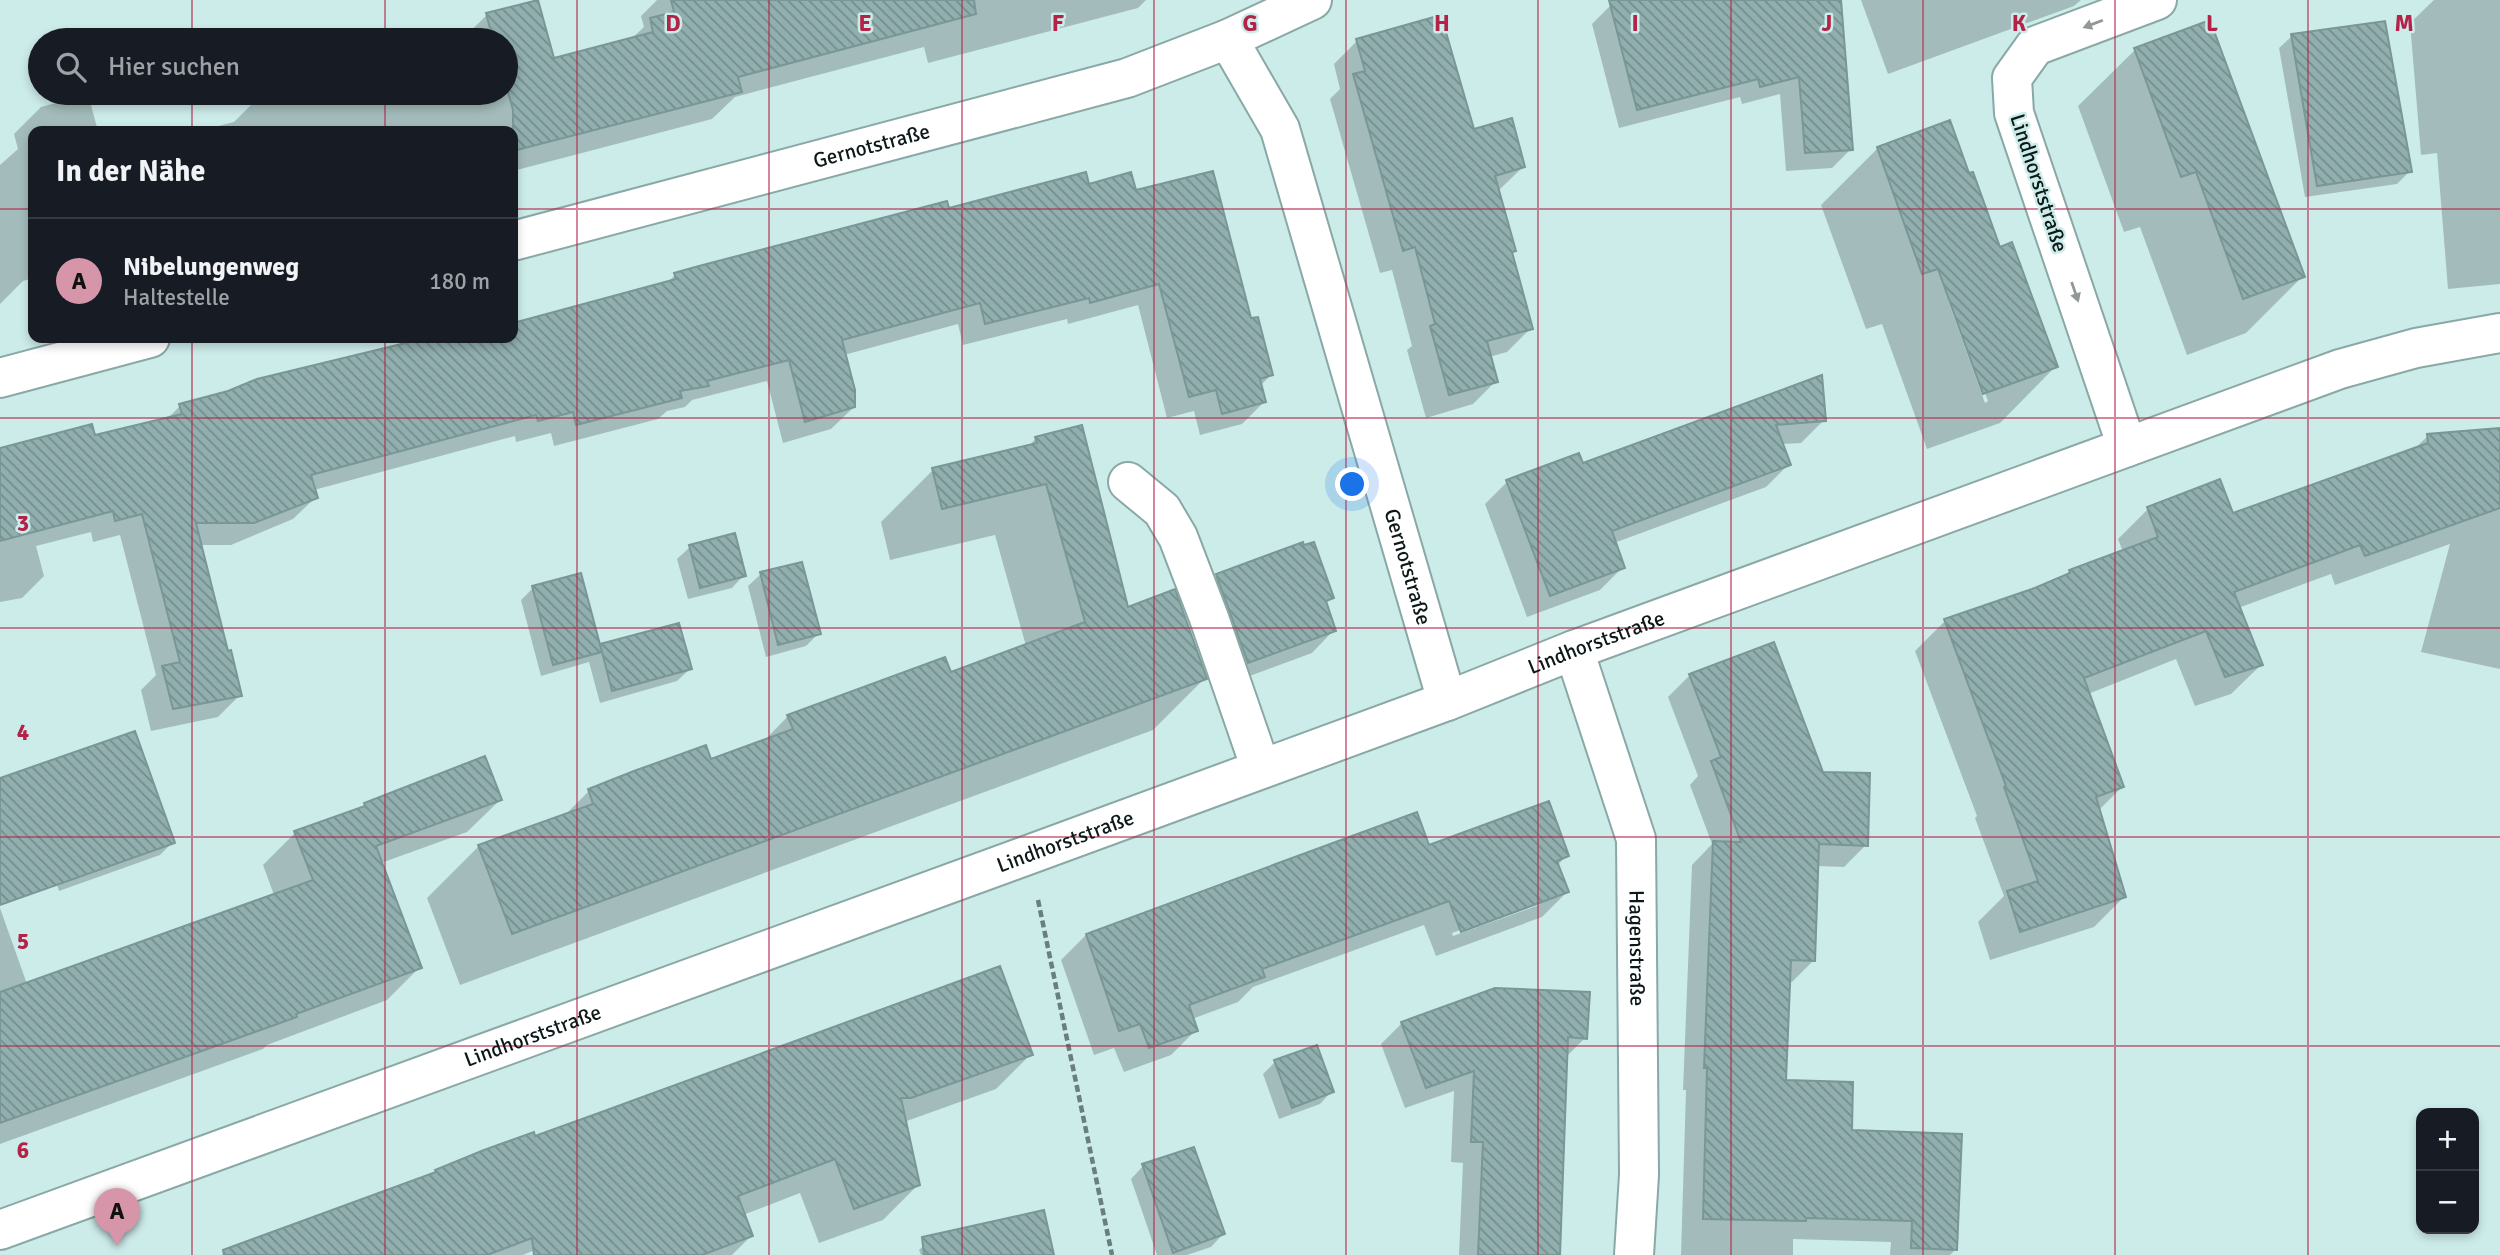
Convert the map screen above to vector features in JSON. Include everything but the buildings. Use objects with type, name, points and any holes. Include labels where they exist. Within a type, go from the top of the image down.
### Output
[{"type":"street","name":"Gernotstraße","points":[[518,240],[1127,78],[1228,39],[1312,0]]},
{"type":"street","name":"Lindhorststraße","points":[[2127,447],[2014,113],[2012,78],[2035,46],[2157,0]]},
{"type":"street","name":"Gernotstraße","points":[[1228,39],[1280,129],[1447,701]]},
{"type":"street","name":"Lindhorststraße","points":[[0,1230],[1447,701],[1574,650],[2340,369],[2416,348],[2500,333]]},
{"type":"street","points":[[0,378],[131,343]]},
{"type":"street","points":[[1128,482],[1162,510],[1178,537],[1261,769]]},
{"type":"street","name":"Hagenstraße","points":[[1574,650],[1636,839],[1639,1175],[1634,1255]]},
{"type":"path","points":[[1028,855],[1112,1255]]},
{"type":"place","name":"Nibelungenweg","points":[[117,1246]]}]
